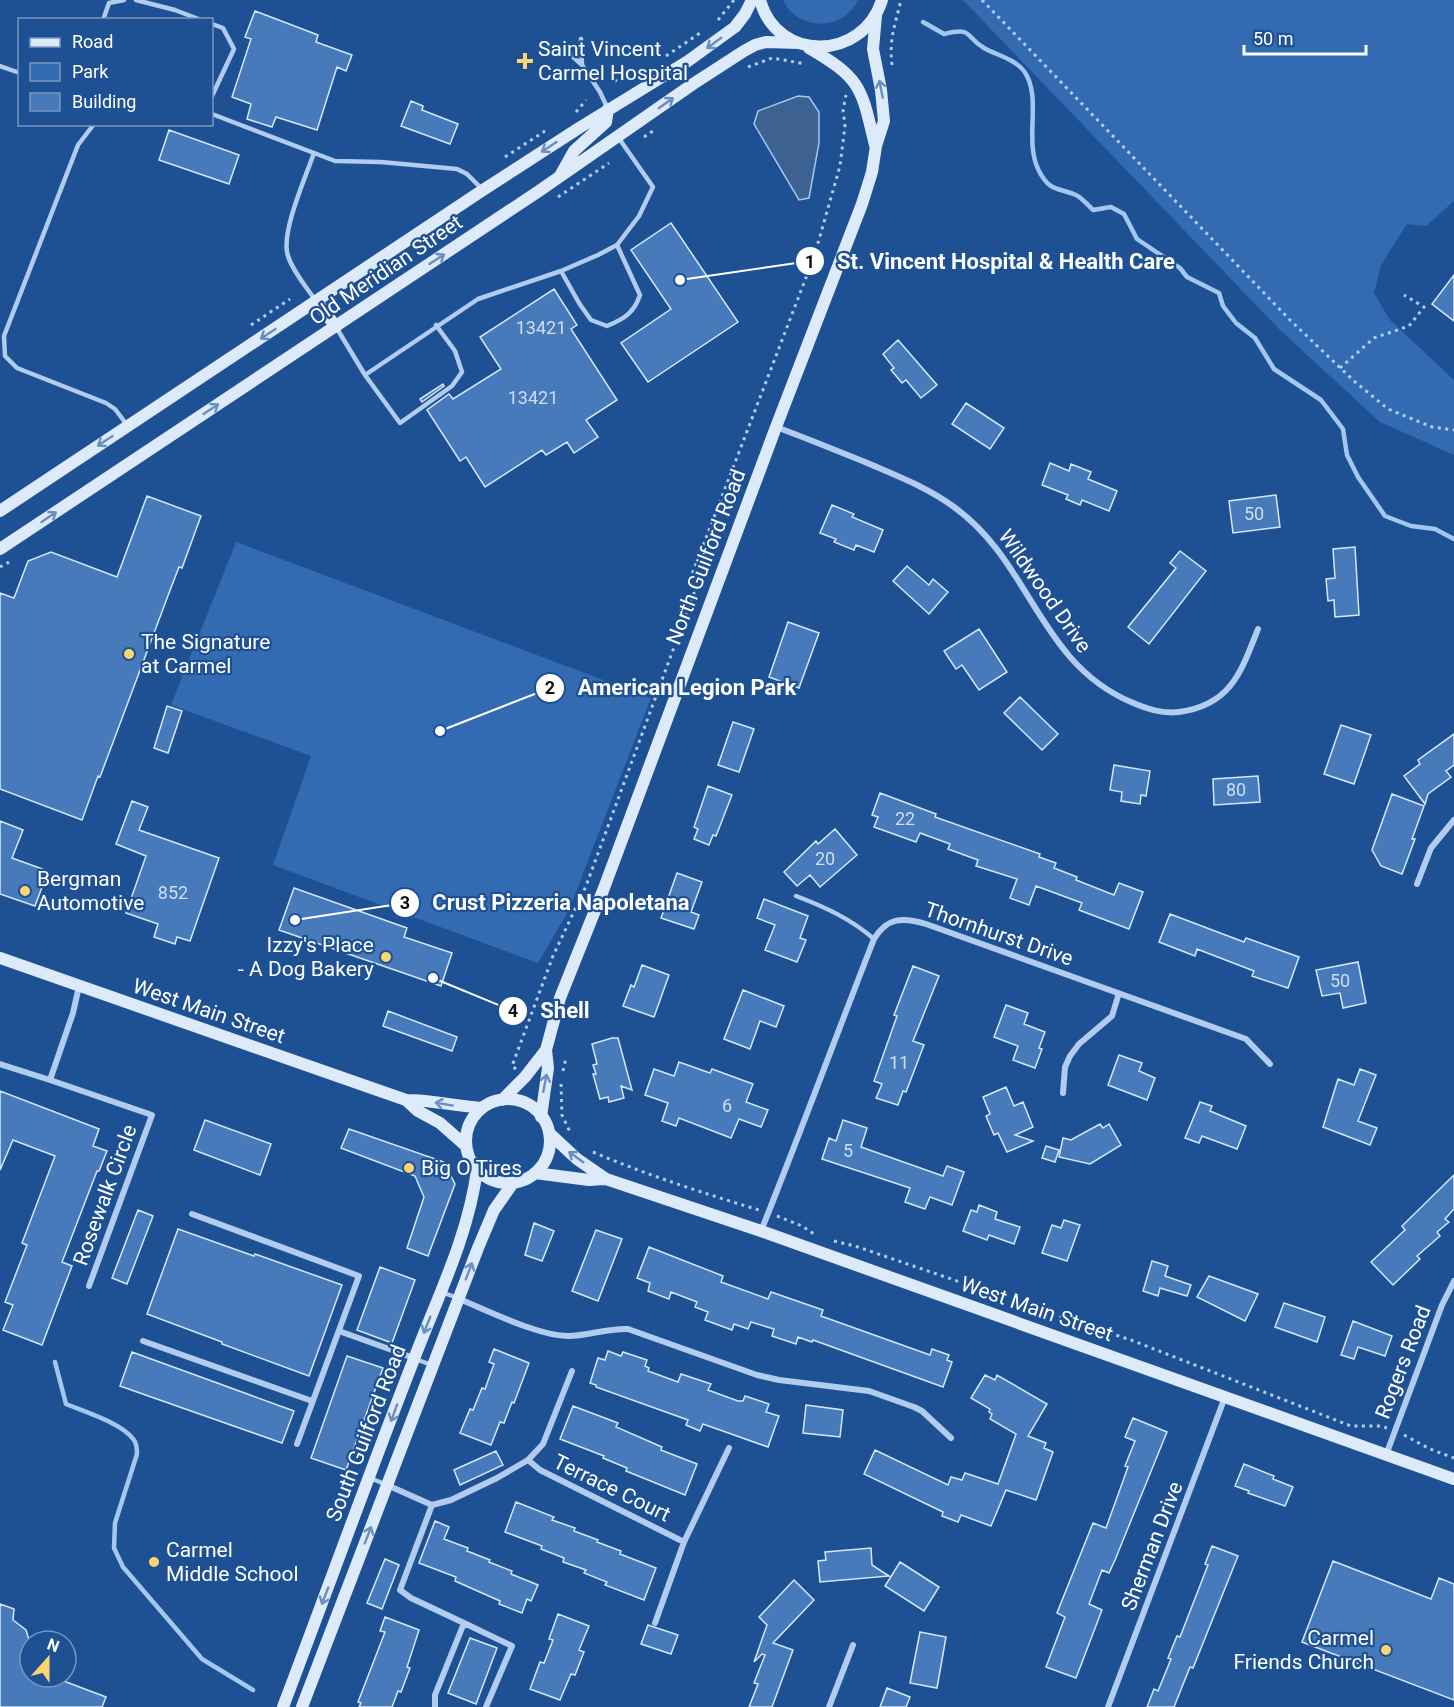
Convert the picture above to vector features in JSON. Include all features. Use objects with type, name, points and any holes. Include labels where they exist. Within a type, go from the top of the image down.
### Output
[{"type":"main road","name":"Old Meridian Street","points":[[0,512],[483,190],[608,109],[688,61],[740,21],[752,0]]},
{"type":"main road","name":"North Guilford Road","points":[[760,0],[780,32],[834,63],[852,78],[863,98],[876,146]]},
{"type":"main road","points":[[876,15],[882,0]]},
{"type":"main road","name":"Old Meridian Street","points":[[0,549],[560,177],[693,84],[755,45],[766,42],[822,47],[840,44],[864,30],[876,15]]},
{"type":"main road","name":"North Guilford Road","points":[[542,1117],[548,1068],[546,1050],[560,998],[604,888],[862,204],[872,172],[876,146],[884,120],[873,49],[876,15]]},
{"type":"main road","points":[[560,177],[574,151],[606,122],[608,109]]},
{"type":"main road","points":[[317,302],[336,327]]},
{"type":"main road","name":"West Main Street","points":[[0,958],[406,1101],[440,1124],[466,1146]]},
{"type":"main road","name":"North Guilford Road","points":[[502,1100],[525,1077],[546,1050]]},
{"type":"main road","name":"West Main Street","points":[[406,1101],[423,1100],[452,1106],[482,1108]]},
{"type":"main road","points":[[502,1100],[524,1103],[534,1109],[542,1117],[549,1133],[550,1144],[547,1155],[535,1173],[525,1180],[513,1183],[500,1183],[487,1178],[469,1159],[466,1146],[469,1125],[482,1108],[502,1100]]},
{"type":"main road","name":"West Main Street","points":[[549,1133],[577,1159],[606,1179],[760,1231],[1454,1479]]},
{"type":"main road","name":"South Guilford Road","points":[[283,1707],[414,1358],[459,1245],[477,1170]]},
{"type":"main road","name":"West Main Street","points":[[535,1173],[589,1180],[606,1179]]},
{"type":"main road","name":"South Guilford Road","points":[[302,1707],[458,1299],[494,1210],[513,1183]]},
{"type":"street","name":"Wildwood Drive","points":[[776,427],[905,479],[954,506],[998,550],[1058,644],[1073,661],[1102,687],[1147,709],[1170,713],[1190,711],[1221,696],[1235,682],[1258,629]]},
{"type":"street","points":[[1418,884],[1431,848],[1454,820]]},
{"type":"street","name":"Thornhurst Drive","points":[[760,1231],[791,1158],[874,939],[880,929],[889,923],[903,919],[914,921],[1246,1039],[1270,1064]]},
{"type":"street","points":[[50,1080],[73,1013],[79,986]]},
{"type":"street","points":[[1062,1093],[1065,1067],[1070,1056],[1079,1044],[1112,1016],[1119,993]]},
{"type":"street","name":"Rosewalk Circle","points":[[0,1064],[152,1115],[89,1286]]},
{"type":"street","points":[[192,1214],[359,1276],[297,1444]]},
{"type":"street","name":"Rogers Road","points":[[1386,1455],[1442,1305],[1454,1281]]},
{"type":"street","points":[[458,1299],[548,1333],[567,1336],[628,1329],[757,1375],[882,1395],[922,1411],[951,1438]]},
{"type":"street","points":[[339,1331],[414,1358]]},
{"type":"street","points":[[143,1341],[312,1401]]},
{"type":"street","points":[[387,1485],[432,1505],[460,1496],[528,1460],[543,1444],[572,1371]]},
{"type":"street","name":"Sherman Drive","points":[[1108,1707],[1225,1397]]},
{"type":"street","name":"Terrace Court","points":[[655,1623],[684,1542],[729,1448]]},
{"type":"street","name":"Terrace Court","points":[[528,1460],[540,1470],[684,1542]]},
{"type":"street","points":[[432,1505],[400,1590],[411,1598],[512,1646],[486,1707]]},
{"type":"street","points":[[435,1707],[435,1695],[464,1623]]},
{"type":"street","points":[[829,1707],[853,1645]]},
{"type":"lane","points":[[104,18],[109,3],[124,0]]},
{"type":"lane","points":[[136,0],[196,18]]},
{"type":"lane","points":[[213,24],[223,28],[234,49],[213,94]]},
{"type":"lane","points":[[581,39],[582,65]]},
{"type":"lane","points":[[568,52],[582,65],[608,109]]},
{"type":"lane","points":[[0,66],[18,73]]},
{"type":"lane","points":[[213,114],[334,161],[381,162],[457,170],[467,174],[483,190]]},
{"type":"lane","points":[[92,126],[78,145],[4,336],[5,356],[17,368],[116,409],[128,427]]},
{"type":"lane","points":[[365,375],[478,299],[561,271],[617,244],[639,216],[653,187],[618,137]]},
{"type":"lane","points":[[314,153],[291,217],[286,249],[293,267],[317,302]]},
{"type":"lane","points":[[561,271],[591,320],[607,326],[621,320],[636,308],[640,295],[617,244]]},
{"type":"lane","points":[[336,327],[365,375],[400,423],[452,386],[462,372],[455,351],[436,326]]},
{"type":"lane","points":[[796,896],[842,916],[858,925],[874,939]]},
{"type":"lane","points":[[441,1292],[458,1299]]},
{"type":"lane","points":[[414,1358],[432,1365]]},
{"type":"lane","points":[[370,1478],[387,1485]]},
{"type":"path","points":[[717,21],[734,0]]},
{"type":"path","points":[[893,72],[890,45],[901,0]]},
{"type":"path","points":[[982,0],[1290,320],[1340,368],[1388,409],[1432,427],[1454,430]]},
{"type":"path","points":[[664,57],[709,27]]},
{"type":"path","points":[[757,63],[766,59],[782,59],[811,66]]},
{"type":"path","points":[[615,82],[617,77],[627,79],[646,69]]},
{"type":"path","points":[[512,1066],[549,964],[586,886],[641,741],[694,593],[691,577],[814,257],[840,166],[845,126],[843,110],[847,93]]},
{"type":"path","points":[[1340,368],[1374,338],[1409,326],[1424,307],[1404,295]]},
{"type":"path","points":[[566,1058],[561,1091],[562,1115],[575,1139]]},
{"type":"path","points":[[589,1150],[692,1189],[768,1213],[802,1226],[820,1238]]},
{"type":"path","points":[[832,1240],[992,1293],[998,1301],[1006,1304]]},
{"type":"path","points":[[1014,1306],[1026,1306],[1131,1340],[1352,1426],[1379,1426],[1395,1431],[1430,1449],[1454,1458]]},
{"type":"green space","points":[[783,0],[858,0],[842,18],[820,24],[799,18]]},
{"type":"green space","points":[[963,0],[1454,0],[1454,201],[1426,226],[1407,224],[1381,265],[1374,293],[1390,320],[1454,380],[1454,455],[1380,422],[1280,330]]},
{"type":"green space","points":[[236,542],[651,698],[569,910],[538,963],[273,865],[311,756],[171,705]]},
{"type":"shaded area","points":[[798,96],[809,97],[819,112],[819,143],[809,198],[799,200],[754,124],[758,111]]},
{"type":"building","points":[[255,11],[318,35],[316,42],[352,55],[346,71],[337,67],[317,130],[276,117],[272,127],[247,119],[251,104],[232,97],[251,39],[245,37]]},
{"type":"building","points":[[411,101],[423,106],[422,110],[458,124],[450,144],[401,126]]},
{"type":"building","points":[[169,130],[239,155],[229,184],[159,160]]},
{"type":"building","points":[[671,223],[738,322],[648,382],[621,343],[671,309],[631,250]]},
{"type":"building","points":[[1454,275],[1454,321],[1432,304]]},
{"type":"building","points":[[554,289],[577,325],[571,329],[617,400],[586,420],[598,437],[574,453],[567,442],[546,455],[542,450],[485,487],[466,457],[460,461],[427,410],[449,394],[453,399],[501,369],[480,337]]},
{"type":"building","points":[[898,340],[937,385],[921,398],[906,380],[902,383],[891,370],[894,368],[883,354]]},
{"type":"building","points":[[443,384],[444,386],[422,402],[420,399]]},
{"type":"building","points":[[966,403],[1004,428],[990,449],[952,424]]},
{"type":"building","points":[[1050,463],[1069,471],[1071,464],[1091,472],[1088,479],[1117,491],[1109,511],[1082,500],[1080,505],[1066,499],[1068,495],[1042,485]]},
{"type":"building","points":[[1276,495],[1280,527],[1233,533],[1229,501]]},
{"type":"building","points":[[147,496],[201,516],[182,568],[179,567],[82,820],[0,789],[0,593],[14,598],[28,561],[51,552],[117,577]]},
{"type":"building","points":[[832,505],[854,514],[852,517],[883,530],[874,552],[856,545],[854,550],[820,533]]},
{"type":"building","points":[[1355,547],[1359,615],[1335,617],[1334,600],[1328,601],[1326,579],[1335,578],[1333,549]]},
{"type":"building","points":[[1180,551],[1206,571],[1149,644],[1128,627],[1176,568],[1170,563]]},
{"type":"building","points":[[907,566],[929,585],[933,579],[948,592],[929,614],[893,581]]},
{"type":"building","points":[[788,622],[819,633],[799,688],[769,677]]},
{"type":"building","points":[[979,629],[1007,672],[979,690],[962,665],[956,669],[944,651]]},
{"type":"building","points":[[1020,697],[1058,734],[1042,750],[1004,713]]},
{"type":"building","points":[[167,706],[182,711],[168,753],[154,748]]},
{"type":"building","points":[[733,722],[754,729],[739,772],[718,765]]},
{"type":"building","points":[[1341,725],[1371,735],[1354,784],[1324,774]]},
{"type":"building","points":[[1454,734],[1454,765],[1446,771],[1451,777],[1428,794],[1425,804],[1404,776],[1420,764],[1418,760]]},
{"type":"building","points":[[1114,765],[1150,771],[1146,796],[1141,795],[1140,804],[1121,801],[1122,792],[1110,790]]},
{"type":"building","points":[[1258,776],[1260,802],[1214,805],[1213,779]]},
{"type":"building","points":[[708,786],[732,795],[716,836],[713,835],[709,845],[694,839],[698,829],[694,827]]},
{"type":"building","points":[[880,793],[936,814],[935,817],[1040,854],[1039,857],[1056,863],[1054,868],[1077,877],[1076,880],[1114,895],[1119,883],[1143,892],[1129,929],[1079,910],[1082,903],[1036,886],[1029,905],[1010,898],[1017,879],[976,866],[978,860],[948,849],[950,844],[920,833],[916,842],[874,827],[878,817],[872,815]]},
{"type":"building","points":[[1392,794],[1424,806],[1402,874],[1381,866],[1372,850]]},
{"type":"building","points":[[132,801],[148,807],[139,830],[219,858],[190,941],[177,937],[175,944],[154,937],[158,924],[126,913],[146,856],[116,844]]},
{"type":"building","points":[[0,821],[23,830],[12,858],[48,871],[35,906],[0,894]]},
{"type":"building","points":[[835,829],[857,855],[820,887],[810,875],[797,886],[784,872],[816,841],[818,844]]},
{"type":"building","points":[[677,873],[702,882],[691,912],[699,915],[694,929],[661,918]]},
{"type":"building","points":[[294,888],[407,928],[404,937],[452,953],[441,986],[279,930]]},
{"type":"building","points":[[764,899],[808,916],[800,938],[806,940],[797,962],[765,950],[775,925],[757,918]]},
{"type":"building","points":[[1170,914],[1244,942],[1246,938],[1299,957],[1288,988],[1252,976],[1254,971],[1197,949],[1195,956],[1159,942]]},
{"type":"building","points":[[1358,962],[1366,1003],[1343,1008],[1340,993],[1322,996],[1316,970]]},
{"type":"building","points":[[642,965],[669,975],[654,1017],[623,1006],[631,985],[634,987]]},
{"type":"building","points":[[913,966],[939,976],[913,1041],[924,1045],[906,1092],[903,1091],[898,1105],[876,1098],[882,1084],[874,1081],[897,1016],[894,1015]]},
{"type":"building","points":[[743,990],[784,1006],[776,1027],[760,1021],[750,1049],[724,1039]]},
{"type":"building","points":[[1006,1005],[1028,1013],[1024,1024],[1045,1032],[1035,1068],[1013,1060],[1018,1046],[994,1037]]},
{"type":"building","points":[[388,1011],[457,1037],[452,1051],[383,1026]]},
{"type":"building","points":[[618,1038],[632,1090],[621,1086],[624,1098],[609,1102],[608,1097],[600,1099],[593,1074],[596,1074],[593,1065],[597,1064],[592,1044]]},
{"type":"building","points":[[1119,1055],[1142,1063],[1139,1071],[1155,1078],[1147,1100],[1108,1085]]},
{"type":"building","points":[[679,1062],[710,1073],[712,1069],[753,1084],[746,1102],[768,1110],[761,1127],[739,1119],[731,1138],[679,1118],[676,1126],[662,1121],[668,1103],[645,1095],[654,1069],[674,1076]]},
{"type":"building","points":[[1360,1069],[1376,1075],[1358,1121],[1377,1128],[1370,1145],[1323,1127],[1338,1079],[1354,1085]]},
{"type":"building","points":[[1006,1087],[1014,1106],[1023,1102],[1033,1127],[1015,1135],[1033,1141],[1007,1152],[998,1133],[994,1135],[986,1116],[990,1114],[983,1097]]},
{"type":"building","points":[[0,1091],[99,1129],[93,1146],[107,1151],[62,1262],[72,1266],[42,1345],[3,1330],[13,1305],[5,1302],[27,1245],[22,1243],[55,1156],[13,1140],[0,1170]]},
{"type":"building","points":[[1200,1102],[1212,1106],[1210,1111],[1246,1126],[1237,1149],[1202,1136],[1199,1143],[1185,1138]]},
{"type":"building","points":[[205,1120],[271,1144],[260,1175],[194,1150]]},
{"type":"building","points":[[843,1120],[867,1128],[861,1147],[943,1176],[947,1166],[964,1172],[952,1205],[930,1197],[925,1209],[905,1202],[910,1188],[822,1159],[829,1138],[836,1141]]},
{"type":"building","points":[[1100,1124],[1103,1128],[1109,1124],[1121,1145],[1090,1164],[1059,1157],[1063,1138],[1071,1140]]},
{"type":"building","points":[[349,1129],[444,1162],[455,1184],[428,1256],[407,1248],[424,1197],[415,1176],[341,1148]]},
{"type":"building","points":[[1046,1146],[1059,1150],[1055,1162],[1042,1158]]},
{"type":"building","points":[[1454,1175],[1454,1209],[1445,1219],[1449,1222],[1437,1232],[1440,1236],[1417,1256],[1420,1259],[1393,1285],[1371,1262],[1405,1230],[1402,1226]]},
{"type":"building","points":[[979,1205],[997,1212],[995,1219],[1020,1227],[1014,1244],[989,1235],[987,1240],[963,1231],[971,1210],[977,1212]]},
{"type":"building","points":[[138,1210],[153,1216],[127,1284],[112,1278]]},
{"type":"building","points":[[1064,1220],[1080,1225],[1067,1261],[1042,1253],[1052,1225],[1061,1228]]},
{"type":"building","points":[[534,1223],[554,1231],[542,1261],[525,1255]]},
{"type":"building","points":[[178,1229],[342,1285],[309,1376],[147,1314]]},
{"type":"building","points":[[596,1230],[622,1239],[598,1301],[572,1291]]},
{"type":"building","points":[[649,1247],[723,1276],[721,1282],[768,1299],[771,1292],[823,1310],[821,1316],[930,1355],[932,1349],[949,1355],[947,1360],[952,1362],[943,1387],[813,1340],[812,1342],[798,1337],[796,1344],[772,1336],[774,1329],[751,1322],[748,1329],[734,1324],[732,1330],[705,1320],[708,1312],[695,1307],[697,1302],[671,1292],[669,1299],[648,1291],[650,1283],[637,1278]]},
{"type":"building","points":[[1152,1261],[1168,1266],[1165,1276],[1191,1285],[1187,1296],[1160,1288],[1158,1296],[1143,1291]]},
{"type":"building","points":[[380,1267],[415,1280],[392,1343],[357,1330]]},
{"type":"building","points":[[1209,1276],[1258,1294],[1245,1321],[1197,1297]]},
{"type":"building","points":[[1284,1303],[1325,1317],[1317,1342],[1275,1327]]},
{"type":"building","points":[[1353,1321],[1392,1336],[1385,1356],[1358,1347],[1354,1359],[1341,1355]]},
{"type":"building","points":[[494,1349],[529,1363],[514,1403],[512,1402],[504,1423],[500,1422],[491,1445],[460,1433],[470,1409],[473,1410],[482,1388],[485,1389],[494,1364],[489,1362]]},
{"type":"building","points":[[608,1351],[621,1356],[623,1352],[647,1360],[645,1366],[649,1368],[648,1371],[678,1382],[681,1374],[711,1384],[708,1390],[738,1401],[743,1401],[745,1396],[769,1404],[766,1412],[779,1416],[768,1447],[703,1424],[700,1431],[686,1425],[688,1420],[596,1387],[590,1383],[598,1358],[605,1360]]},
{"type":"building","points":[[132,1352],[294,1411],[282,1443],[120,1386]]},
{"type":"building","points":[[347,1356],[383,1368],[346,1470],[311,1458]]},
{"type":"building","points":[[985,1375],[995,1380],[997,1375],[1047,1404],[1028,1436],[1046,1443],[1044,1448],[1053,1452],[1036,1500],[1006,1490],[991,1526],[961,1515],[958,1522],[942,1516],[943,1512],[864,1474],[875,1450],[948,1485],[951,1477],[962,1480],[965,1473],[998,1484],[1016,1434],[990,1419],[992,1414],[989,1412],[990,1409],[971,1398]]},
{"type":"building","points":[[806,1405],[843,1410],[840,1437],[803,1433]]},
{"type":"building","points":[[573,1406],[618,1423],[616,1427],[662,1447],[661,1450],[697,1464],[685,1495],[626,1471],[627,1468],[603,1458],[604,1456],[560,1439]]},
{"type":"building","points":[[1133,1418],[1167,1432],[1115,1560],[1109,1573],[1102,1570],[1089,1604],[1102,1610],[1076,1678],[1046,1667],[1065,1617],[1057,1613],[1093,1523],[1106,1528],[1135,1441],[1125,1437]]},
{"type":"building","points":[[496,1451],[503,1465],[460,1485],[454,1470]]},
{"type":"building","points":[[1244,1464],[1274,1476],[1273,1479],[1293,1487],[1285,1506],[1235,1486]]},
{"type":"building","points":[[516,1502],[554,1517],[552,1520],[575,1528],[574,1531],[621,1551],[620,1554],[656,1568],[644,1600],[605,1585],[607,1582],[584,1573],[586,1570],[563,1562],[564,1558],[541,1549],[542,1546],[505,1532]]},
{"type":"building","points":[[435,1521],[449,1527],[444,1539],[468,1548],[467,1551],[490,1560],[489,1562],[512,1571],[511,1574],[538,1585],[531,1601],[527,1599],[522,1613],[455,1581],[456,1577],[419,1563]]},
{"type":"building","points":[[1212,1546],[1238,1556],[1193,1668],[1190,1667],[1174,1707],[1147,1707],[1154,1689],[1158,1691],[1171,1659],[1168,1658],[1177,1636],[1180,1637],[1208,1565],[1205,1564]]},
{"type":"building","points":[[871,1548],[872,1565],[889,1576],[820,1582],[818,1561],[826,1560],[825,1552]]},
{"type":"building","points":[[385,1559],[399,1565],[382,1609],[367,1603]]},
{"type":"building","points":[[1333,1561],[1431,1599],[1439,1578],[1454,1584],[1454,1700],[1302,1642]]},
{"type":"building","points":[[900,1562],[939,1587],[924,1611],[885,1586]]},
{"type":"building","points":[[794,1580],[814,1600],[773,1643],[793,1650],[772,1707],[749,1707],[758,1684],[754,1683],[765,1655],[762,1654],[754,1662],[767,1625],[759,1617]]},
{"type":"building","points":[[0,1604],[14,1609],[13,1620],[25,1629],[18,1629],[18,1689],[78,1689],[78,1686],[106,1697],[102,1707],[0,1707]]},
{"type":"building","points":[[558,1614],[589,1626],[579,1650],[584,1652],[575,1675],[571,1674],[560,1700],[530,1689],[540,1662],[544,1663],[553,1640],[549,1639]]},
{"type":"building","points":[[385,1617],[419,1630],[407,1667],[410,1668],[401,1692],[398,1691],[392,1707],[359,1707],[361,1703],[358,1702],[385,1632],[380,1631]]},
{"type":"building","points":[[648,1625],[678,1635],[671,1654],[641,1644]]},
{"type":"building","points":[[920,1632],[946,1637],[937,1688],[910,1683]]},
{"type":"building","points":[[470,1638],[497,1648],[476,1704],[448,1693]]},
{"type":"building","points":[[887,1688],[910,1697],[906,1707],[880,1707]]},
{"type":"waterway","points":[[923,22],[944,34],[965,32],[984,48],[1011,60],[1020,67],[1029,82],[1032,94],[1033,146],[1035,159],[1043,178],[1054,188],[1078,196],[1093,210],[1111,207],[1124,214],[1137,239],[1180,268],[1187,277],[1219,293],[1223,306],[1236,323],[1255,338],[1274,369],[1321,400],[1343,429],[1347,455],[1358,477],[1385,516],[1411,526],[1435,529],[1454,539]]},
{"type":"waterway","points":[[55,1362],[66,1404],[121,1428],[136,1443],[137,1454],[115,1523],[114,1548],[123,1567],[202,1659],[253,1690]]},
{"type":"place","name":"Saint Vincent Carmel Hospital","points":[[525,61]]},
{"type":"place","name":"St. Vincent Hospital & Health Care","points":[[680,280]]},
{"type":"place","name":"The Signature at Carmel","points":[[129,654]]},
{"type":"place","name":"American Legion Park","points":[[440,731]]},
{"type":"place","name":"Bergman Automotive","points":[[25,891]]},
{"type":"place","name":"Crust Pizzeria Napoletana","points":[[295,920]]},
{"type":"place","name":"Izzy's Place - A Dog Bakery","points":[[386,957]]},
{"type":"place","name":"Shell","points":[[433,978]]},
{"type":"place","name":"Big O Tires","points":[[409,1168]]},
{"type":"place","name":"Carmel Middle School","points":[[154,1562]]},
{"type":"place","name":"Carmel Friends Church","points":[[1386,1650]]}]
